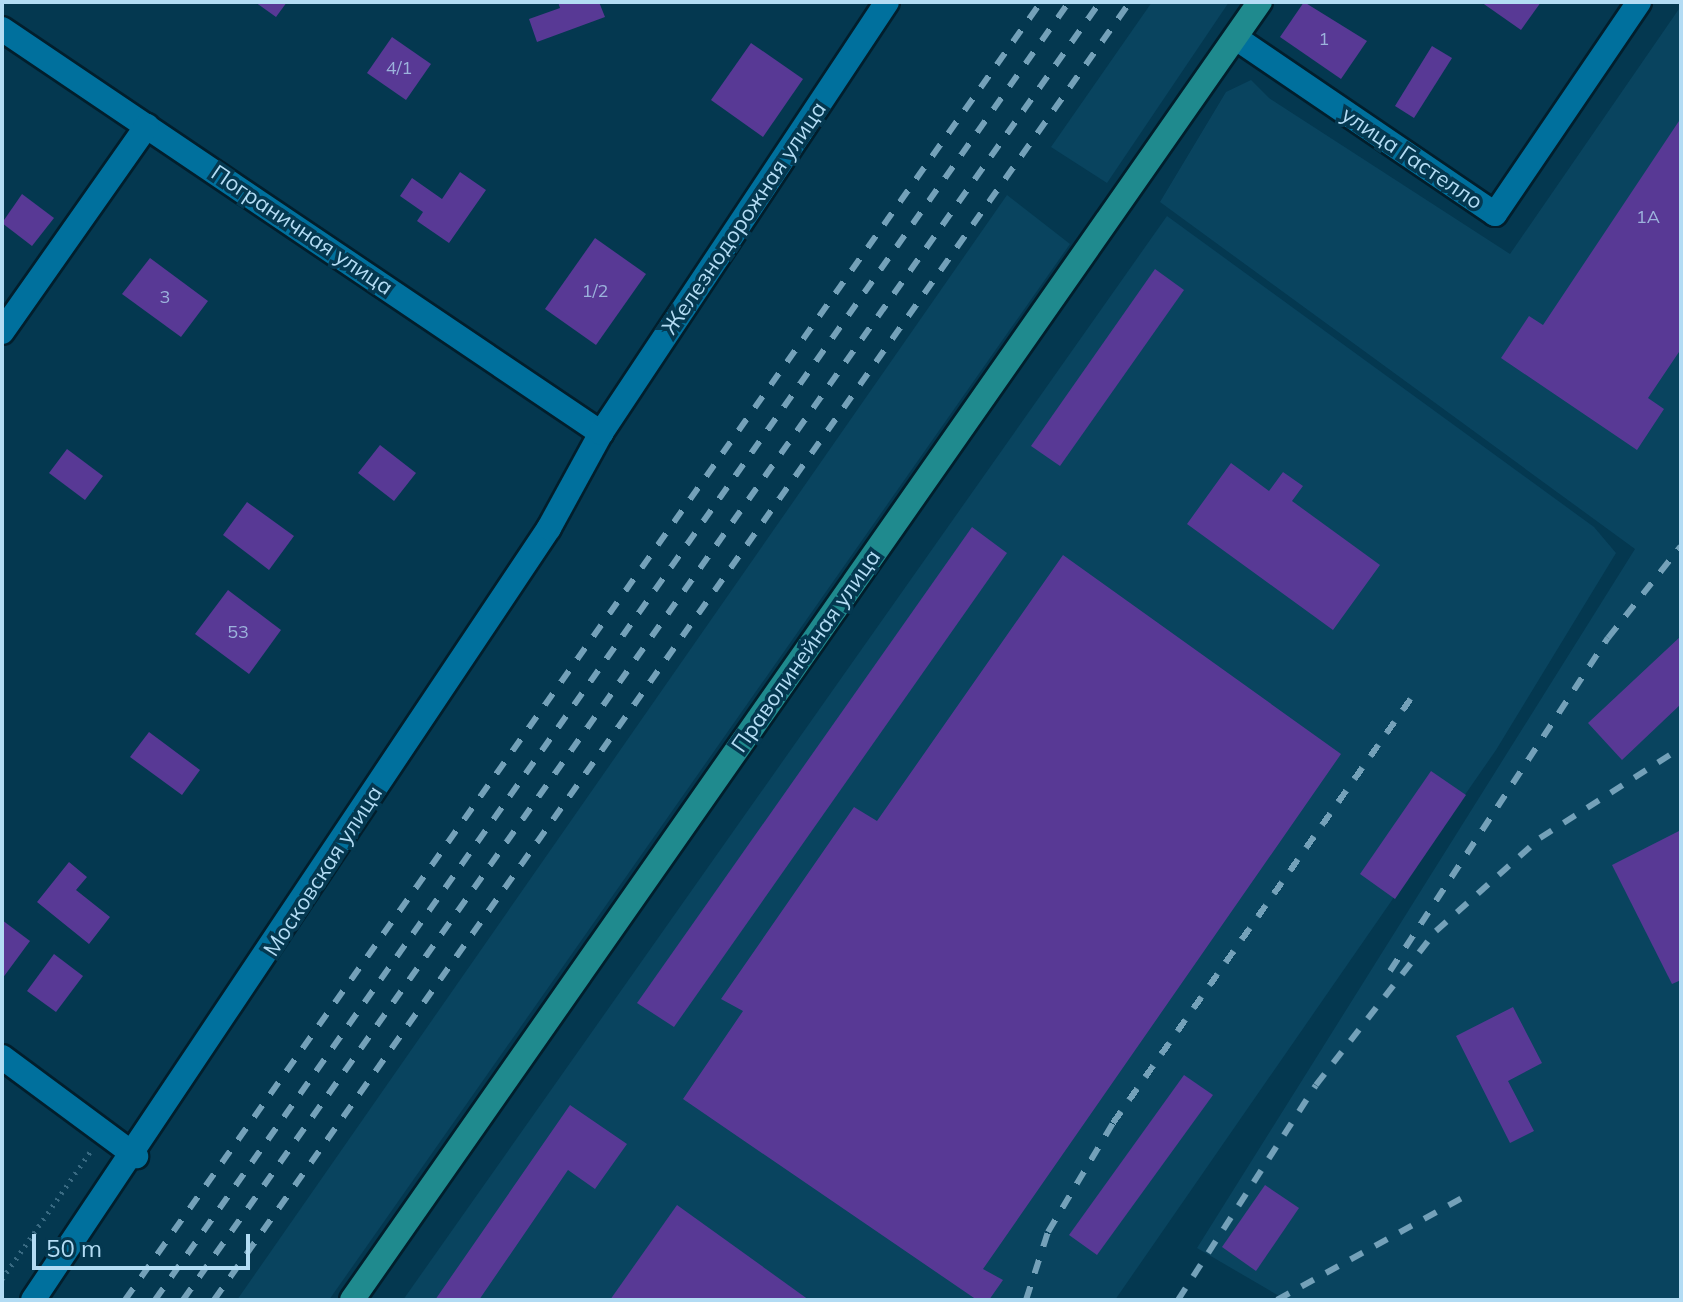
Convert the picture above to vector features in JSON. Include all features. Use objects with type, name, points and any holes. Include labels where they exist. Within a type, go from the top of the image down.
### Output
[{"type":"main road","name":"Праволинейная улица","points":[[352,1300],[1260,2]]},
{"type":"street","name":"Железнодорожная улица","points":[[601,433],[887,2]]},
{"type":"street","name":"улица Гастелло","points":[[1236,38],[1495,214],[1639,2]]},
{"type":"street","name":"Пограничная улица","points":[[2,29],[601,433]]},
{"type":"street","points":[[2,332],[147,126]]},
{"type":"street","name":"Московская улица","points":[[33,1300],[136,1156],[549,528],[601,433]]},
{"type":"street","points":[[2,1057],[136,1156]]},
{"type":"path","points":[[2,1279],[104,1132]]},
{"type":"shaded area","points":[[1152,2],[1229,2],[1107,183],[1051,147]]},
{"type":"shaded area","points":[[1681,6],[1681,1300],[1286,1300],[1197,1248],[1635,549],[1160,202],[1226,92],[1251,80],[1269,98],[1510,254]]},
{"type":"shaded area","points":[[1007,195],[1070,244],[329,1300],[237,1300]]},
{"type":"shaded area","points":[[1167,216],[1594,527],[1616,553],[1496,750],[1115,1300],[403,1300]]},
{"type":"building","points":[[255,2],[287,2],[276,17]]},
{"type":"building","points":[[558,2],[599,2],[605,17],[537,42],[529,19],[560,8]]},
{"type":"building","points":[[1304,2],[1367,41],[1341,79],[1280,37]]},
{"type":"building","points":[[1481,2],[1541,2],[1521,30]]},
{"type":"building","points":[[392,37],[431,64],[406,100],[367,73]]},
{"type":"building","points":[[751,43],[803,79],[763,137],[711,100]]},
{"type":"building","points":[[1432,46],[1452,58],[1414,118],[1395,106]]},
{"type":"building","points":[[1681,118],[1681,349],[1648,398],[1664,409],[1637,450],[1501,358],[1529,316],[1543,325]]},
{"type":"building","points":[[460,172],[486,190],[449,243],[417,221],[423,212],[400,196],[412,178],[442,199]]},
{"type":"building","points":[[22,194],[54,218],[32,246],[2,223]]},
{"type":"building","points":[[595,238],[646,274],[596,345],[545,309]]},
{"type":"building","points":[[150,258],[208,301],[181,337],[122,294]]},
{"type":"building","points":[[1155,269],[1184,290],[1060,466],[1031,446]]},
{"type":"building","points":[[380,445],[416,473],[394,501],[358,473]]},
{"type":"building","points":[[67,449],[103,476],[85,500],[49,473]]},
{"type":"building","points":[[1231,463],[1269,491],[1283,472],[1303,486],[1292,501],[1380,565],[1333,630],[1187,524]]},
{"type":"building","points":[[247,502],[294,536],[269,570],[223,535]]},
{"type":"building","points":[[972,527],[1007,553],[674,1027],[637,1003]]},
{"type":"building","points":[[1063,555],[1341,754],[983,1269],[1003,1280],[989,1300],[977,1300],[683,1099],[743,1011],[721,999],[854,807],[877,821]]},
{"type":"building","points":[[228,590],[281,630],[249,674],[195,634]]},
{"type":"building","points":[[1681,636],[1681,704],[1622,760],[1588,723]]},
{"type":"building","points":[[149,732],[200,770],[182,795],[130,757]]},
{"type":"building","points":[[1431,771],[1466,795],[1395,899],[1360,874]]},
{"type":"building","points":[[1681,830],[1681,980],[1672,984],[1612,865]]},
{"type":"building","points":[[69,862],[87,877],[76,890],[110,917],[89,944],[37,902]]},
{"type":"building","points":[[2,920],[30,941],[2,979]]},
{"type":"building","points":[[54,954],[83,976],[56,1012],[27,991]]},
{"type":"building","points":[[1513,1007],[1542,1063],[1508,1081],[1534,1131],[1510,1143],[1456,1036]]},
{"type":"building","points":[[1184,1075],[1213,1095],[1097,1255],[1069,1235]]},
{"type":"building","points":[[570,1105],[627,1144],[595,1189],[568,1170],[479,1300],[435,1300]]},
{"type":"building","points":[[1265,1185],[1299,1208],[1256,1271],[1222,1247]]},
{"type":"building","points":[[677,1205],[809,1300],[610,1300]]},
{"type":"railway","points":[[125,1300],[1041,2]]},
{"type":"railway","points":[[155,1300],[1069,2]]},
{"type":"railway","points":[[183,1300],[1100,2]]},
{"type":"railway","points":[[214,1300],[1130,2]]},
{"type":"railway","points":[[1390,971],[1608,638],[1681,546]]},
{"type":"railway","points":[[1026,1300],[1048,1232],[1113,1123],[1412,697]]},
{"type":"railway","points":[[1178,1300],[1316,1085],[1436,931],[1540,838],[1681,748]]},
{"type":"railway","points":[[1277,1300],[1462,1198]]}]
